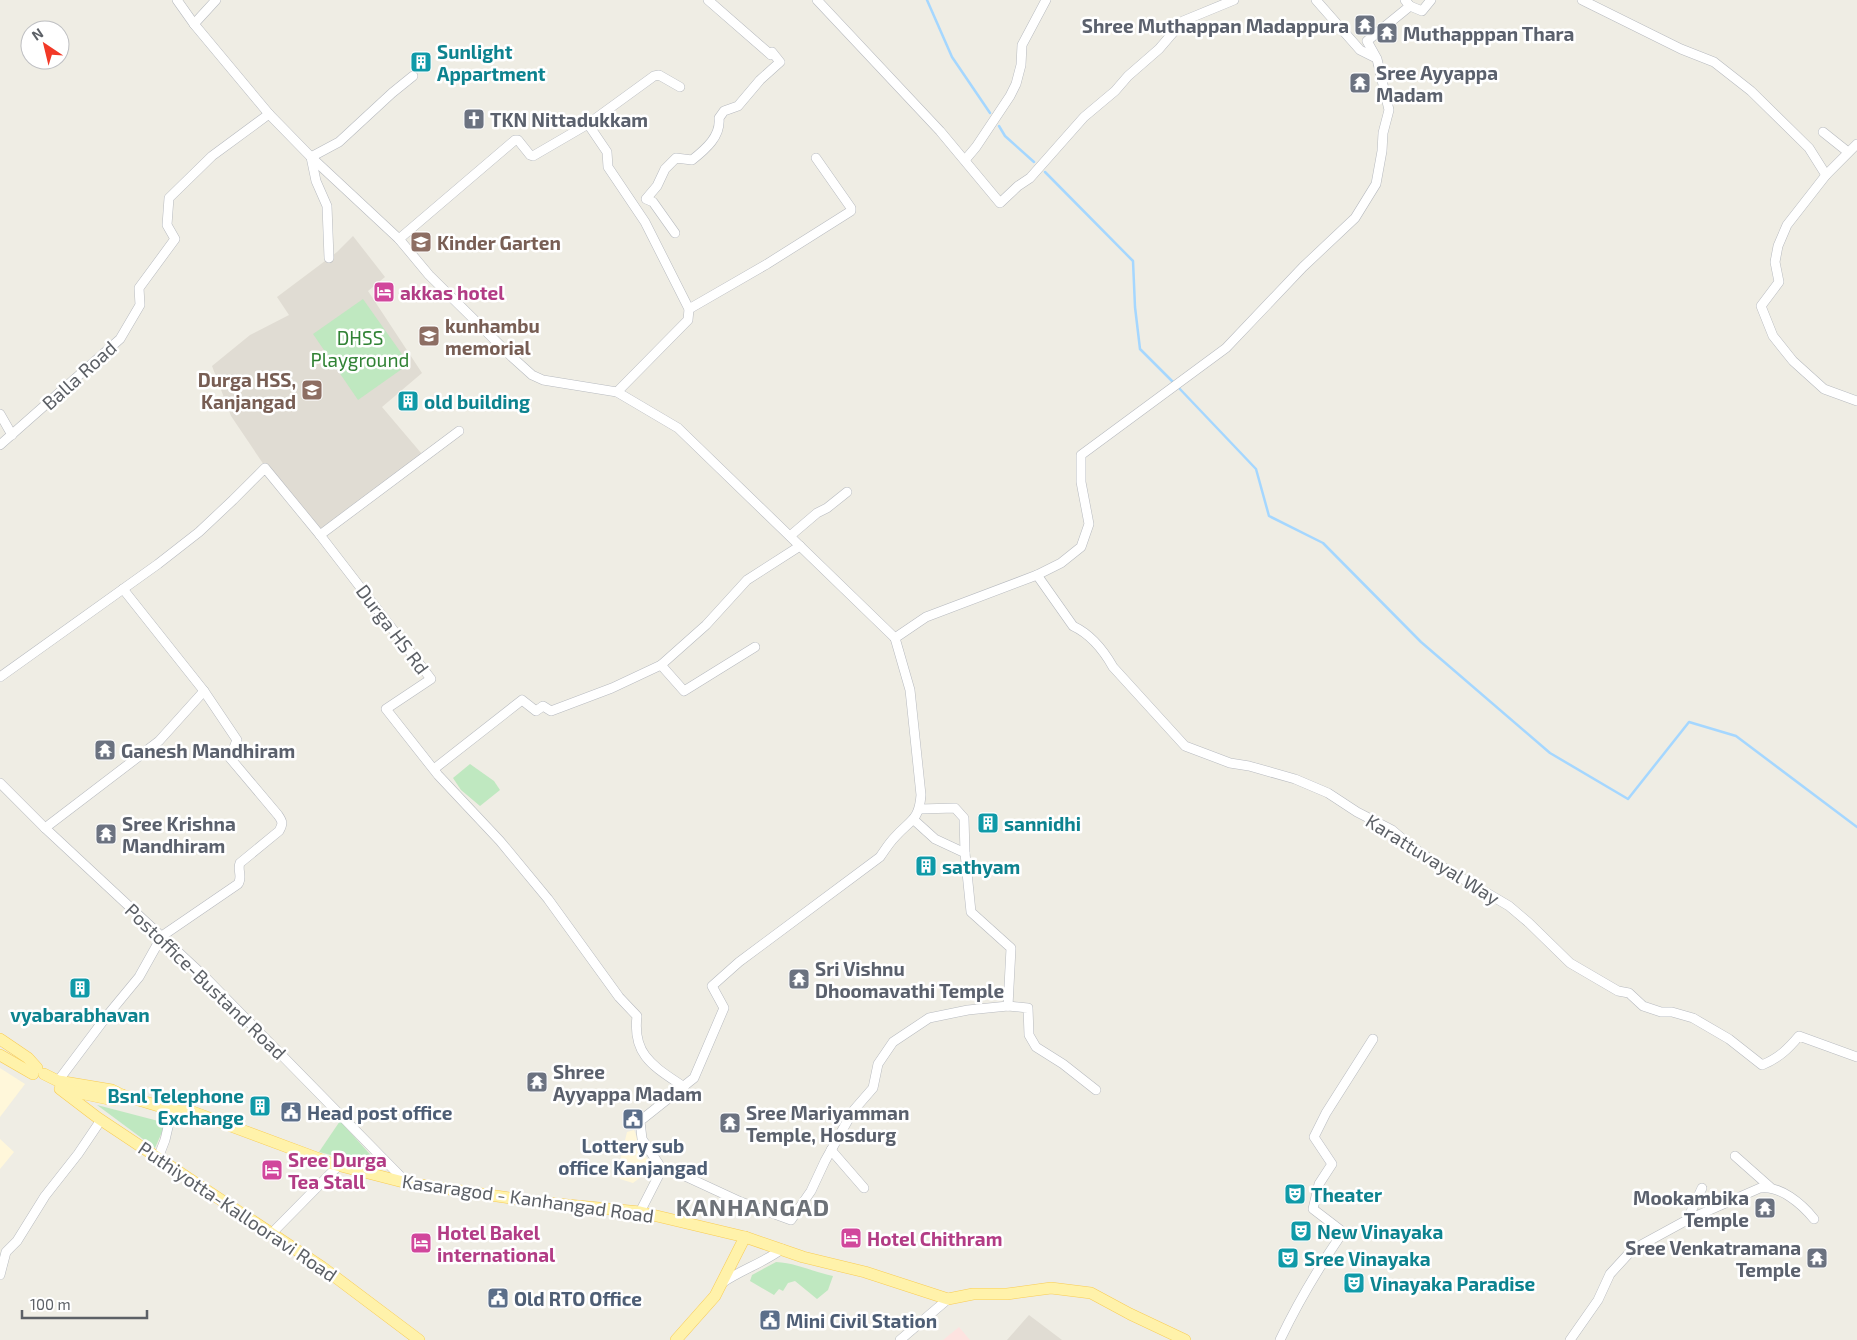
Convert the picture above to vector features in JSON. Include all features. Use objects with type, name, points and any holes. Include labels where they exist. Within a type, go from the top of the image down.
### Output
[{"type":"main road","points":[[0,1039],[28,1058],[39,1073]]},
{"type":"main road","points":[[0,1055],[60,1084]]},
{"type":"main road","name":"Kasaragod - Kanhangad Road","points":[[60,1084],[112,1090],[122,1095],[172,1110],[193,1112],[339,1165],[407,1183],[537,1202],[640,1212],[745,1236],[803,1257],[864,1272],[948,1299],[973,1294],[1007,1294],[1051,1288],[1091,1293],[1185,1340]]},
{"type":"main road","name":"Puthiyotta-Kallooravi Road","points":[[60,1084],[101,1120],[322,1267],[419,1340]]},
{"type":"main road","points":[[676,1340],[715,1296],[745,1236]]},
{"type":"street","points":[[178,0],[194,24],[269,114],[311,157],[399,239],[447,293],[532,375],[543,380],[617,392],[678,428],[895,638],[910,690],[921,795],[920,809],[914,820],[895,837],[880,857],[739,962],[712,986],[724,1008],[694,1078],[640,1121],[642,1139],[662,1169],[674,1171],[741,1202],[791,1220],[811,1191],[853,1110],[873,1088],[878,1064],[893,1042],[929,1018],[968,1010],[1008,1006],[1028,1008],[1028,1035],[1036,1047],[1063,1064],[1096,1090]]},
{"type":"street","points":[[194,24],[216,0]]},
{"type":"street","points":[[675,232],[653,202],[646,199],[657,186],[665,169],[676,158],[692,160],[705,150],[720,127],[719,118],[724,111],[738,106],[760,80],[780,62],[772,52],[771,55],[708,0]]},
{"type":"street","points":[[817,0],[940,131],[1000,204],[1018,186],[1030,178],[1084,117],[1115,91],[1128,76],[1159,49],[1183,21],[1234,0]]},
{"type":"street","points":[[964,160],[976,147],[1010,96],[1016,84],[1021,65],[1022,46],[1046,0]]},
{"type":"street","points":[[1316,0],[1360,50],[1376,59]]},
{"type":"street","points":[[895,638],[926,617],[1037,575],[1062,563],[1080,547],[1089,524],[1081,482],[1081,455],[1226,348],[1303,267],[1355,218],[1376,184],[1383,133],[1389,110],[1376,59],[1367,40],[1407,3],[1422,11],[1431,0]]},
{"type":"street","points":[[1582,0],[1681,49],[1714,62],[1751,90],[1809,148],[1826,175]]},
{"type":"street","points":[[399,239],[515,140],[518,140],[530,155],[533,156],[588,124],[654,76],[659,75],[680,87]]},
{"type":"street","points":[[311,157],[339,142],[413,76]]},
{"type":"street","name":"Balla Road","points":[[0,445],[120,339],[140,305],[139,288],[175,239],[167,225],[169,198],[212,156],[269,114]]},
{"type":"street","points":[[588,124],[608,152],[608,167],[645,222],[689,309],[688,320],[617,392]]},
{"type":"street","points":[[1823,132],[1848,152]]},
{"type":"street","points":[[1857,144],[1826,175],[1787,225],[1778,246],[1775,262],[1779,282],[1761,306],[1773,336],[1793,362],[1824,389],[1857,401]]},
{"type":"street","points":[[311,157],[316,181],[327,206],[329,258]]},
{"type":"street","points":[[689,309],[767,264],[851,211],[851,208],[816,158]]},
{"type":"street","points":[[0,414],[12,435]]},
{"type":"street","points":[[320,535],[459,431]]},
{"type":"street","name":"Durga HS Rd","points":[[0,677],[36,650],[67,631],[158,564],[198,532],[265,468],[320,535],[431,679],[386,709],[434,769],[500,841],[548,899],[620,997],[637,1016],[635,1030],[640,1050],[660,1070],[684,1087]]},
{"type":"street","points":[[790,536],[817,513],[828,508],[847,492]]},
{"type":"street","points":[[434,769],[522,700],[536,711],[543,706],[551,712],[612,688],[661,665],[706,625],[747,580],[800,546]]},
{"type":"street","name":"Karattuvayal Way","points":[[1037,575],[1073,626],[1105,653],[1113,667],[1185,746],[1230,763],[1249,766],[1294,779],[1328,793],[1357,812],[1392,830],[1412,847],[1436,863],[1509,906],[1570,963],[1618,991],[1629,993],[1643,1006],[1660,1012],[1672,1012],[1693,1018],[1729,1039],[1762,1065],[1785,1053],[1799,1036],[1857,1057]]},
{"type":"street","points":[[60,1084],[106,1017],[139,977],[162,936],[238,884],[240,879],[240,863],[283,826],[278,815],[230,758],[237,740],[204,691],[123,589]]},
{"type":"street","points":[[661,665],[684,691],[755,647]]},
{"type":"street","points":[[45,828],[159,741],[204,691]]},
{"type":"street","name":"Postoffice-Bustand Road","points":[[0,783],[45,828],[162,936],[266,1038],[407,1183]]},
{"type":"street","points":[[920,809],[955,808],[964,818],[965,853],[971,912],[1011,948],[1008,1006]]},
{"type":"street","points":[[914,820],[935,838],[965,853]]},
{"type":"street","points":[[1280,1340],[1313,1277],[1343,1232],[1313,1209],[1319,1184],[1332,1164],[1314,1137],[1326,1114],[1373,1039]]},
{"type":"street","points":[[158,1158],[165,1140],[172,1110]]},
{"type":"street","points":[[0,1275],[6,1252],[16,1241],[45,1196],[78,1154],[101,1120]]},
{"type":"street","points":[[831,1150],[864,1188]]},
{"type":"street","points":[[1735,1156],[1770,1186],[1804,1206],[1814,1219]]},
{"type":"street","points":[[272,1233],[339,1165]]},
{"type":"street","points":[[640,1212],[662,1169]]},
{"type":"street","points":[[1570,1340],[1598,1300],[1610,1274],[1632,1250],[1687,1220],[1760,1188],[1770,1186]]},
{"type":"street","points":[[1687,1220],[1702,1188]]},
{"type":"street","points":[[721,1284],[732,1276],[770,1258],[782,1249]]},
{"type":"street","points":[[900,1340],[948,1299]]},
{"type":"shaded area","name":"Durga HSS, Kanjangad","points":[[353,236],[385,277],[368,291],[422,373],[382,407],[427,460],[320,539],[264,465],[231,416],[212,366],[250,335],[289,315],[277,297],[337,252]]},
{"type":"shaded area","points":[[0,1068],[25,1084],[0,1117]]},
{"type":"shaded area","points":[[634,1130],[643,1152],[653,1168],[633,1183],[620,1179],[618,1169],[627,1132]]},
{"type":"shaded area","points":[[0,1139],[14,1152],[0,1169]]},
{"type":"shaded area","points":[[1029,1315],[1062,1340],[1007,1340]]},
{"type":"shaded area","points":[[959,1327],[970,1340],[943,1340]]},
{"type":"green space","name":"DHSS Playground","points":[[363,299],[409,364],[358,400],[313,334]]},
{"type":"green space","points":[[470,764],[494,781],[500,790],[480,806],[461,790],[453,778]]},
{"type":"green space","points":[[97,1105],[166,1123],[155,1148]]},
{"type":"green space","points":[[340,1121],[377,1162],[374,1166],[319,1152]]},
{"type":"green space","points":[[776,1262],[791,1264],[833,1276],[828,1290],[817,1299],[795,1281],[788,1283],[783,1291],[779,1289],[774,1295],[750,1281],[752,1275]]},
{"type":"waterway","points":[[927,0],[952,57],[990,113]]},
{"type":"waterway","points":[[999,126],[1005,136],[1034,162]]},
{"type":"waterway","points":[[1045,172],[1133,261],[1135,307],[1140,349],[1174,383]]},
{"type":"waterway","points":[[1178,387],[1256,469],[1269,516],[1323,543],[1421,642],[1550,753],[1628,799],[1689,722],[1736,736],[1857,827]]},
{"type":"place","name":"Shree Muthappan Madappura","points":[[1365,25]]},
{"type":"place","name":"Muthapppan Thara","points":[[1387,33]]},
{"type":"place","name":"Sunlight Appartment","points":[[421,62]]},
{"type":"place","name":"Sree Ayyappa Madam","points":[[1360,83]]},
{"type":"place","name":"TKN Nittadukkam","points":[[474,119]]},
{"type":"place","name":"Kinder Garten","points":[[421,242]]},
{"type":"place","name":"akkas hotel","points":[[384,292]]},
{"type":"place","name":"kunhambu memorial","points":[[429,336]]},
{"type":"place","name":"Durga HSS, Kanjangad","points":[[312,390]]},
{"type":"place","name":"old building","points":[[408,401]]},
{"type":"place","name":"Ganesh Mandhiram","points":[[105,750]]},
{"type":"place","name":"sannidhi","points":[[988,823]]},
{"type":"place","name":"Sree Krishna Mandhiram","points":[[106,834]]},
{"type":"place","name":"sathyam","points":[[926,866]]},
{"type":"place","name":"Sri Vishnu Dhoomavathi Temple","points":[[799,979]]},
{"type":"place","name":"vyabarabhavan","points":[[80,988]]},
{"type":"place","name":"Shree Ayyappa Madam","points":[[537,1082]]},
{"type":"place","name":"Bsnl Telephone Exchange","points":[[260,1106]]},
{"type":"place","name":"Head post office","points":[[291,1112]]},
{"type":"place","name":"Lottery sub office Kanjangad","points":[[633,1119]]},
{"type":"place","name":"Sree Mariyamman Temple, Hosdurg","points":[[730,1123]]},
{"type":"place","name":"Sree Durga Tea Stall","points":[[272,1170]]},
{"type":"place","name":"Theater","points":[[1295,1194]]},
{"type":"place","name":"Mookambika Temple","points":[[1765,1208]]},
{"type":"place","name":"New Vinayaka","points":[[1301,1231]]},
{"type":"place","name":"Hotel Chithram","points":[[851,1238]]},
{"type":"place","name":"Hotel Bakel international","points":[[421,1243]]},
{"type":"place","name":"Sree Vinayaka","points":[[1288,1258]]},
{"type":"place","name":"Sree Venkatramana Temple","points":[[1817,1258]]},
{"type":"place","name":"Vinayaka Paradise","points":[[1354,1283]]},
{"type":"place","name":"Old RTO Office","points":[[498,1298]]},
{"type":"place","name":"Mini Civil Station","points":[[770,1320]]},
{"type":"district","name":"KANHANGAD","points":[[753,1206]]}]
